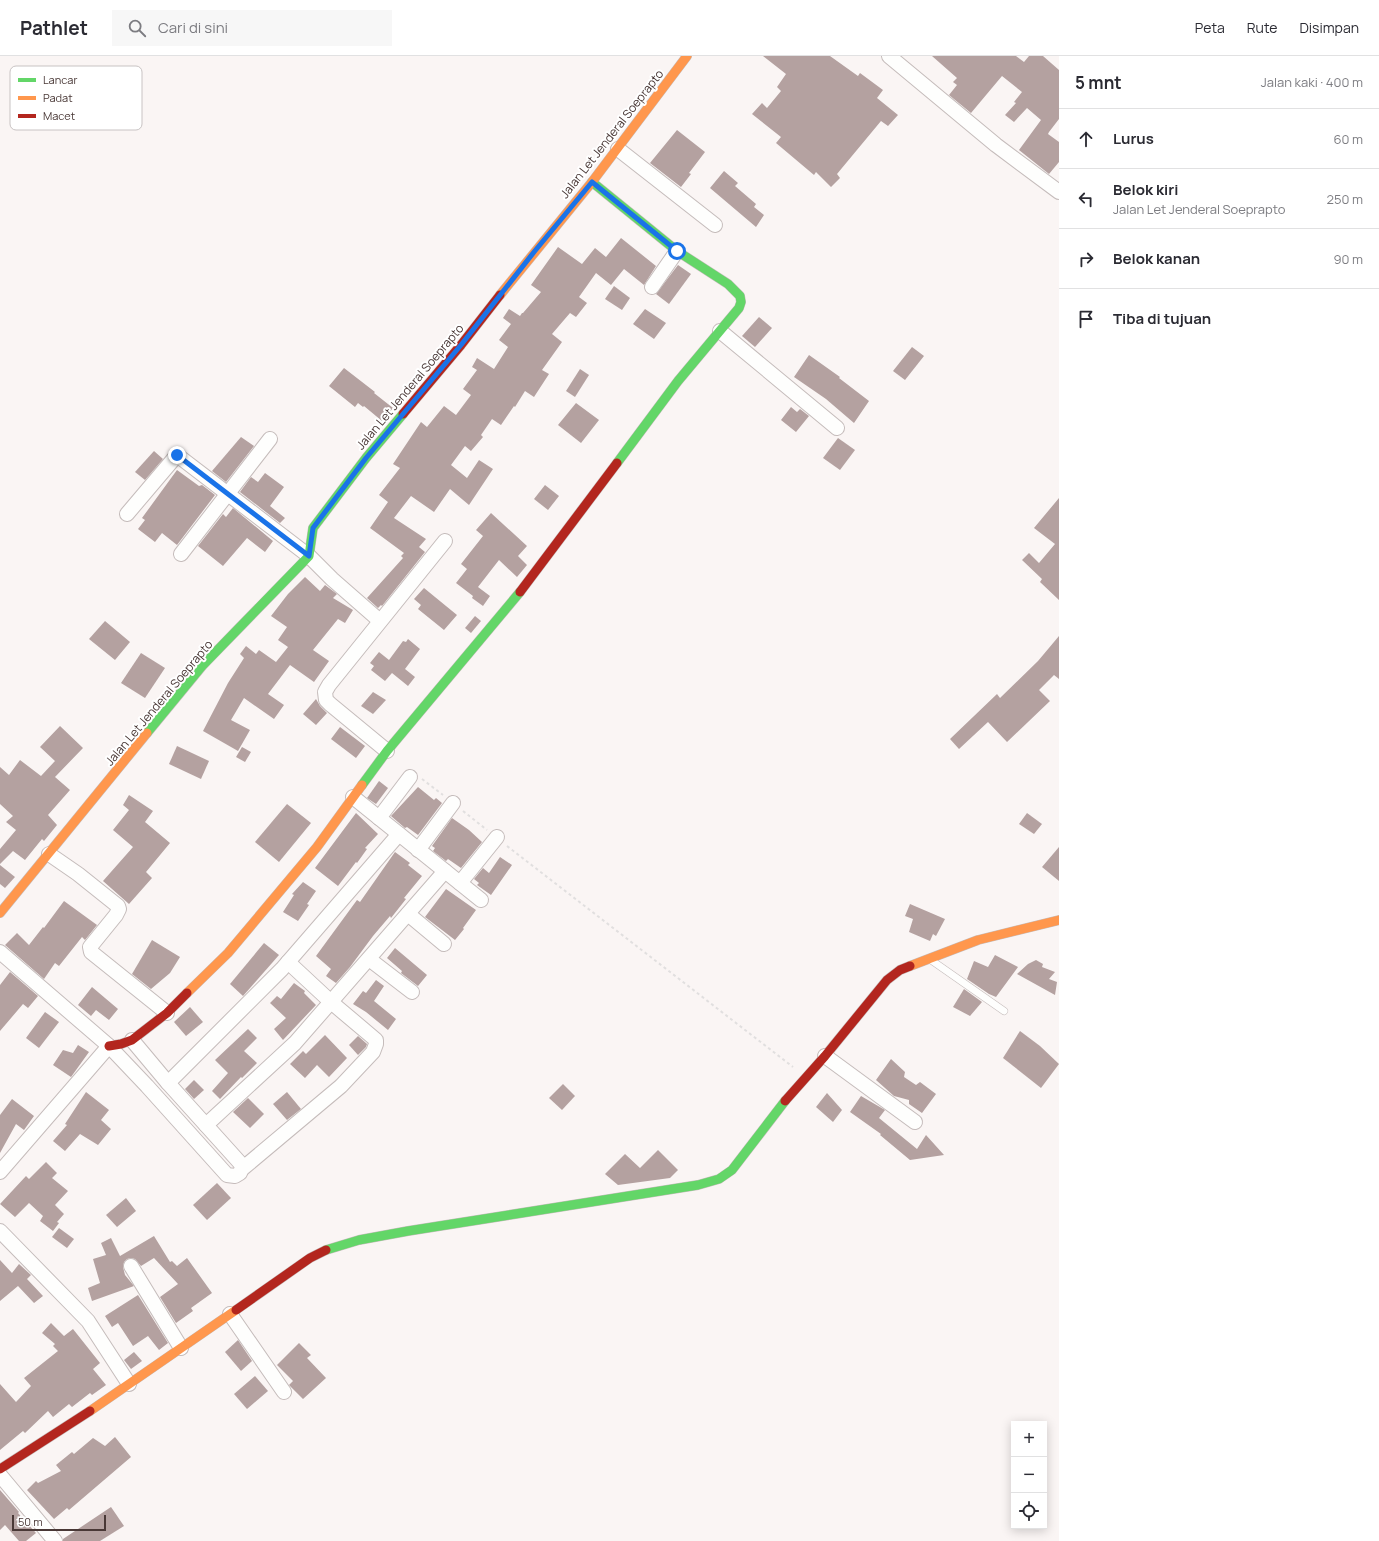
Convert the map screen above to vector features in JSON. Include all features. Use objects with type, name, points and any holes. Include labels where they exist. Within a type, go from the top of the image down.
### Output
[{"type":"street","name":"Jalan Let Jenderal Soeprapto","points":[[0,913],[203,665],[309,556],[313,528],[366,458],[461,345],[534,252],[592,182],[686,56]]},
{"type":"street","points":[[889,56],[996,145],[1059,192]]},
{"type":"street","points":[[618,149],[714,225]]},
{"type":"street","points":[[0,1172],[109,1046],[132,1040],[167,1014],[228,953],[317,848],[387,751],[533,576],[678,381],[739,308],[741,299],[740,295],[728,284],[677,251],[592,182]]},
{"type":"street","points":[[652,287],[677,251]]},
{"type":"street","points":[[720,331],[836,428]]},
{"type":"street","points":[[181,554],[270,439]]},
{"type":"street","points":[[127,514],[177,455],[309,556],[332,579],[380,621]]},
{"type":"street","points":[[387,751],[330,704],[325,697],[329,685],[445,541]]},
{"type":"street","points":[[379,818],[414,776]]},
{"type":"street","points":[[353,797],[481,900]]},
{"type":"street","points":[[418,850],[453,804]]},
{"type":"street","points":[[168,1083],[288,962],[399,834]]},
{"type":"street","points":[[460,883],[497,838]]},
{"type":"street","points":[[49,854],[78,874],[118,906],[118,913],[90,946],[91,952],[167,1014]]},
{"type":"street","points":[[206,1125],[295,1043],[445,871]]},
{"type":"street","points":[[408,914],[444,944]]},
{"type":"street","points":[[0,1469],[129,1384],[310,1258],[330,1248],[359,1240],[698,1185],[719,1179],[732,1170],[805,1077],[825,1056],[887,980],[900,970],[978,940],[1059,920]]},
{"type":"street","points":[[0,952],[109,1046],[148,1086],[227,1175],[235,1176],[341,1086],[375,1049],[376,1040],[331,1002],[288,962]]},
{"type":"street","points":[[369,959],[412,992]]},
{"type":"street","points":[[132,1040],[168,1083],[241,1164],[242,1169]]},
{"type":"street","points":[[825,1056],[915,1122]]},
{"type":"street","points":[[0,1231],[88,1321],[129,1384]]},
{"type":"street","points":[[131,1266],[181,1348]]},
{"type":"street","points":[[230,1314],[284,1392]]},
{"type":"street","points":[[0,1475],[55,1541]]},
{"type":"lane","points":[[928,958],[1004,1011]]},
{"type":"path","points":[[414,776],[453,804],[805,1077]]},
{"type":"building","points":[[763,56],[830,56],[858,76],[860,73],[883,90],[877,98],[898,115],[888,126],[881,121],[837,174],[840,178],[831,187],[816,172],[814,175],[776,143],[781,137],[752,114],[762,103],[767,108],[781,91],[777,87],[786,74]]},
{"type":"building","points":[[932,56],[1016,56],[1024,62],[1029,56],[1043,56],[1059,70],[1059,119],[1048,134],[1059,142],[1059,162],[1049,174],[1019,150],[1041,120],[1027,108],[1014,122],[1005,115],[1016,103],[1014,102],[1022,92],[1002,76],[971,113],[949,95],[957,85],[953,82],[957,78]]},
{"type":"building","points":[[677,130],[705,152],[689,173],[691,174],[681,187],[650,163]]},
{"type":"building","points":[[724,171],[738,183],[735,186],[756,204],[754,207],[764,215],[756,227],[710,188]]},
{"type":"building","points":[[621,238],[656,266],[644,285],[624,269],[611,285],[596,273],[579,297],[587,303],[576,317],[570,313],[552,334],[562,342],[542,370],[549,374],[534,397],[525,391],[501,425],[492,419],[481,435],[483,437],[471,451],[465,446],[451,465],[467,478],[479,460],[493,469],[469,505],[450,489],[434,512],[411,496],[394,518],[426,539],[419,547],[425,552],[382,606],[381,605],[378,608],[367,598],[403,558],[401,556],[404,553],[370,528],[388,502],[379,495],[400,468],[393,464],[421,422],[427,427],[444,406],[456,415],[471,395],[463,389],[477,370],[472,367],[477,358],[494,369],[508,347],[499,340],[511,324],[503,318],[509,309],[520,316],[541,292],[531,285],[558,247],[582,264],[595,248],[606,257]]},
{"type":"building","points":[[678,265],[691,274],[669,304],[656,294]]},
{"type":"building","points":[[614,286],[630,298],[622,310],[605,299]]},
{"type":"building","points":[[645,309],[666,323],[654,339],[633,324]]},
{"type":"building","points":[[759,317],[772,328],[755,347],[742,336]]},
{"type":"building","points":[[912,347],[924,356],[905,380],[893,371]]},
{"type":"building","points":[[809,355],[840,377],[839,378],[869,401],[854,423],[826,399],[794,377]]},
{"type":"building","points":[[344,368],[393,408],[382,421],[364,406],[363,407],[358,403],[355,407],[329,386]]},
{"type":"building","points":[[580,369],[589,375],[575,397],[566,391]]},
{"type":"building","points":[[576,403],[599,420],[581,443],[558,425]]},
{"type":"building","points":[[791,407],[797,412],[800,409],[809,416],[796,432],[781,420]]},
{"type":"building","points":[[241,437],[254,446],[226,482],[212,471]]},
{"type":"building","points":[[838,438],[855,450],[840,470],[823,458]]},
{"type":"building","points":[[154,451],[163,459],[145,480],[135,472]]},
{"type":"building","points":[[177,470],[199,486],[202,485],[215,495],[177,545],[162,533],[155,542],[138,529],[145,520],[142,518]]},
{"type":"building","points":[[265,473],[284,487],[270,506],[285,518],[280,523],[240,492],[251,477],[258,482]]},
{"type":"building","points":[[545,485],[559,496],[548,510],[534,499]]},
{"type":"building","points":[[1059,498],[1059,600],[1040,582],[1042,579],[1022,560],[1029,553],[1039,563],[1055,544],[1034,528]]},
{"type":"building","points":[[233,508],[273,541],[265,552],[247,538],[223,566],[198,546],[223,514],[226,517]]},
{"type":"building","points":[[491,513],[527,546],[518,556],[527,565],[517,577],[499,560],[478,587],[490,596],[483,606],[456,583],[467,569],[461,564],[483,536],[476,530]]},
{"type":"building","points":[[305,577],[320,591],[325,585],[337,594],[333,598],[353,610],[345,623],[338,619],[313,650],[329,661],[314,682],[290,665],[268,694],[284,705],[274,719],[244,698],[231,720],[250,730],[238,751],[203,731],[228,683],[244,658],[240,654],[246,646],[256,654],[259,650],[276,662],[288,647],[278,640],[287,627],[271,616],[288,594]]},
{"type":"building","points":[[424,588],[457,615],[444,630],[418,609],[421,605],[414,599]]},
{"type":"building","points":[[475,616],[481,621],[471,633],[465,628]]},
{"type":"building","points":[[105,621],[130,642],[115,660],[89,639]]},
{"type":"building","points":[[1059,636],[1059,679],[1054,675],[1039,690],[1050,701],[1007,742],[988,722],[959,749],[950,739],[997,694],[1000,698],[1038,661]]},
{"type":"building","points":[[408,639],[420,649],[405,669],[415,677],[408,686],[392,673],[385,681],[371,670],[374,666],[370,663],[379,652],[389,660],[403,641],[406,642]]},
{"type":"building","points":[[141,653],[165,668],[145,698],[121,683]]},
{"type":"building","points":[[373,692],[386,700],[373,714],[361,706]]},
{"type":"building","points":[[316,699],[327,713],[316,725],[303,714]]},
{"type":"building","points":[[60,726],[83,748],[55,777],[70,790],[48,815],[57,825],[44,841],[42,839],[25,860],[13,851],[0,864],[0,849],[16,830],[6,822],[13,816],[0,804],[0,767],[9,775],[20,760],[41,776],[55,761],[40,747]]},
{"type":"building","points":[[340,727],[365,746],[356,758],[331,739]]},
{"type":"building","points":[[177,746],[209,761],[201,779],[169,764]]},
{"type":"building","points":[[242,747],[251,752],[245,762],[236,757]]},
{"type":"building","points":[[379,781],[388,788],[376,804],[367,798]]},
{"type":"building","points":[[418,787],[434,800],[436,798],[442,803],[418,835],[407,827],[405,828],[391,816]]},
{"type":"building","points":[[129,795],[153,811],[145,822],[170,843],[146,872],[152,878],[129,904],[103,881],[133,847],[113,830],[129,810],[123,805]]},
{"type":"building","points":[[287,804],[311,823],[279,862],[255,842]]},
{"type":"building","points":[[356,813],[378,834],[365,848],[367,849],[338,886],[315,868]]},
{"type":"building","points":[[1027,813],[1042,824],[1034,834],[1019,824]]},
{"type":"building","points":[[452,818],[469,830],[482,842],[461,868],[448,859],[446,861],[433,851],[435,848],[432,846]]},
{"type":"building","points":[[1059,847],[1059,881],[1042,867]]},
{"type":"building","points":[[395,852],[410,863],[408,865],[422,876],[404,898],[406,899],[391,918],[390,916],[336,983],[326,976],[331,969],[316,956],[357,900],[360,902]]},
{"type":"building","points":[[500,857],[512,865],[491,895],[477,885],[479,883],[474,879],[483,868],[489,873]]},
{"type":"building","points":[[0,865],[15,877],[5,888],[0,884]]},
{"type":"building","points":[[303,882],[316,891],[307,904],[309,905],[298,921],[283,912],[294,895],[292,894]]},
{"type":"building","points":[[446,889],[476,910],[455,940],[425,917]]},
{"type":"building","points":[[64,901],[97,925],[85,940],[82,937],[59,966],[55,963],[44,979],[5,945],[17,933],[29,945]]},
{"type":"building","points":[[910,904],[945,919],[936,936],[933,934],[930,941],[909,932],[913,919],[905,916]]},
{"type":"building","points":[[152,940],[180,957],[170,973],[151,989],[132,974]]},
{"type":"building","points":[[264,943],[279,955],[243,996],[230,984]]},
{"type":"building","points":[[395,948],[427,975],[418,986],[401,973],[402,971],[387,958]]},
{"type":"building","points":[[995,955],[1018,967],[996,997],[967,979],[974,961],[988,967]]},
{"type":"building","points":[[1036,960],[1043,964],[1042,967],[1055,972],[1049,979],[1057,982],[1055,995],[1017,974],[1028,964]]},
{"type":"building","points":[[10,972],[38,996],[28,1008],[23,1004],[0,1031],[0,985]]},
{"type":"building","points":[[376,980],[384,986],[374,1001],[396,1019],[388,1030],[366,1012],[353,1004],[363,991],[366,993]]},
{"type":"building","points":[[294,983],[305,991],[304,993],[316,1005],[283,1040],[274,1029],[286,1018],[270,1003],[277,996],[281,999]]},
{"type":"building","points":[[92,987],[118,1009],[109,1020],[96,1010],[91,1016],[78,1005]]},
{"type":"building","points":[[964,989],[982,1002],[970,1016],[953,1007]]},
{"type":"building","points":[[190,1007],[203,1022],[186,1036],[174,1022]]},
{"type":"building","points":[[45,1012],[59,1022],[39,1048],[26,1038]]},
{"type":"building","points":[[248,1029],[257,1038],[244,1051],[257,1063],[220,1099],[212,1091],[228,1073],[215,1060]]},
{"type":"building","points":[[1020,1031],[1040,1046],[1059,1064],[1041,1088],[1003,1058]]},
{"type":"building","points":[[325,1035],[347,1058],[329,1077],[317,1065],[305,1078],[290,1064],[303,1051],[306,1054]]},
{"type":"building","points":[[358,1036],[367,1044],[358,1055],[349,1045]]},
{"type":"building","points":[[78,1045],[89,1052],[71,1077],[53,1065],[63,1050],[73,1053]]},
{"type":"building","points":[[891,1059],[905,1072],[904,1077],[916,1085],[920,1082],[936,1094],[922,1113],[909,1104],[909,1100],[894,1096],[876,1080]]},
{"type":"building","points":[[194,1080],[204,1090],[194,1099],[185,1089]]},
{"type":"building","points":[[563,1084],[575,1096],[562,1110],[549,1098]]},
{"type":"building","points":[[86,1092],[109,1110],[101,1120],[111,1129],[98,1145],[80,1134],[65,1151],[53,1141],[67,1125],[65,1124]]},
{"type":"building","points":[[287,1092],[301,1109],[287,1120],[273,1104]]},
{"type":"building","points":[[827,1093],[842,1110],[833,1122],[816,1107]]},
{"type":"building","points":[[861,1096],[885,1110],[879,1118],[917,1149],[926,1135],[944,1155],[910,1160],[880,1135],[881,1134],[850,1112]]},
{"type":"building","points":[[248,1098],[264,1114],[250,1128],[233,1112]]},
{"type":"building","points":[[12,1099],[34,1116],[24,1130],[16,1124],[0,1153],[0,1115]]},
{"type":"building","points":[[658,1150],[678,1170],[670,1178],[618,1185],[605,1174],[625,1154],[640,1168]]},
{"type":"building","points":[[46,1162],[57,1173],[52,1178],[68,1191],[55,1205],[64,1214],[57,1222],[59,1223],[53,1231],[40,1221],[43,1216],[29,1203],[15,1217],[0,1204],[26,1176],[29,1179]]},
{"type":"building","points":[[217,1183],[231,1198],[207,1220],[193,1205]]},
{"type":"building","points":[[126,1198],[136,1211],[117,1227],[106,1215]]},
{"type":"building","points":[[59,1228],[74,1239],[67,1248],[52,1237]]},
{"type":"building","points":[[154,1236],[170,1262],[172,1261],[177,1266],[187,1258],[212,1293],[191,1308],[193,1311],[176,1323],[160,1297],[178,1284],[154,1258],[141,1266],[135,1259],[131,1258],[124,1262],[123,1267],[125,1275],[134,1286],[92,1301],[88,1288],[100,1283],[93,1259],[106,1255],[101,1243],[111,1238],[120,1256]]},
{"type":"building","points":[[0,1260],[12,1273],[19,1264],[31,1275],[27,1279],[43,1296],[34,1303],[18,1286],[0,1301]]},
{"type":"building","points":[[138,1295],[168,1343],[159,1350],[148,1336],[133,1346],[118,1323],[112,1327],[105,1316]]},
{"type":"building","points":[[51,1323],[64,1336],[73,1329],[100,1363],[93,1369],[106,1385],[92,1395],[90,1393],[72,1407],[69,1404],[53,1417],[48,1411],[25,1433],[23,1431],[0,1450],[0,1384],[16,1402],[31,1386],[24,1378],[58,1351],[53,1346],[55,1344],[42,1333]]},
{"type":"building","points":[[238,1340],[252,1361],[241,1371],[225,1352]]},
{"type":"building","points":[[299,1343],[311,1355],[307,1358],[326,1378],[303,1399],[289,1385],[293,1381],[277,1365]]},
{"type":"building","points":[[134,1352],[142,1361],[131,1369],[124,1360]]},
{"type":"building","points":[[255,1376],[268,1391],[247,1409],[234,1394]]},
{"type":"building","points":[[115,1437],[131,1457],[69,1510],[67,1508],[54,1519],[27,1490],[36,1481],[38,1483],[61,1471],[56,1465],[72,1452],[74,1454],[93,1438],[105,1446]]},
{"type":"building","points":[[0,1490],[36,1533],[26,1541],[19,1541],[5,1525],[0,1530]]},
{"type":"building","points":[[111,1507],[124,1526],[100,1541],[63,1541],[63,1539]]},
{"type":"traffic: fast","points":[[592,182],[677,251],[728,284],[740,296],[741,302],[739,308],[678,381],[617,463]]},
{"type":"traffic: fast","points":[[147,733],[203,665],[309,556],[313,528],[366,458],[403,414]]},
{"type":"traffic: fast","points":[[362,785],[387,751],[520,592]]},
{"type":"traffic: fast","points":[[326,1250],[359,1240],[408,1231],[698,1185],[719,1179],[732,1170],[785,1101]]},
{"type":"traffic: slow","points":[[500,295],[592,182],[687,56]]},
{"type":"traffic: slow","points":[[0,913],[147,733]]},
{"type":"traffic: slow","points":[[187,993],[228,953],[317,847],[362,785]]},
{"type":"traffic: slow","points":[[910,966],[978,940],[1059,920]]},
{"type":"traffic: slow","points":[[90,1411],[236,1310]]},
{"type":"traffic: jam","points":[[403,414],[461,345],[500,295]]},
{"type":"traffic: jam","points":[[520,592],[617,463]]},
{"type":"traffic: jam","points":[[785,1101],[825,1056],[887,980],[900,970],[910,966]]},
{"type":"traffic: jam","points":[[109,1046],[132,1040],[167,1013],[187,993]]},
{"type":"traffic: jam","points":[[236,1310],[310,1258],[326,1250]]},
{"type":"traffic: jam","points":[[0,1469],[90,1411]]},
{"type":"route","points":[[177,455],[309,556],[313,528],[366,458],[461,345],[534,252],[592,182],[677,251]]}]
